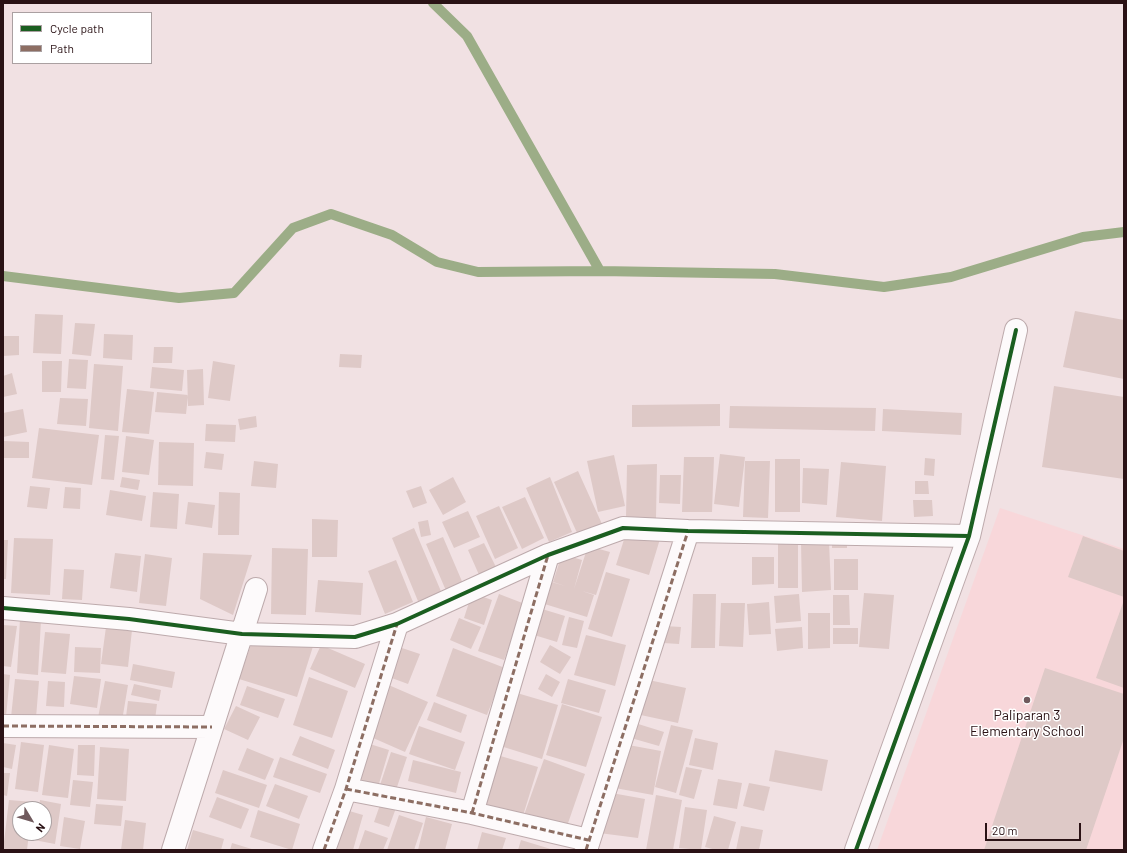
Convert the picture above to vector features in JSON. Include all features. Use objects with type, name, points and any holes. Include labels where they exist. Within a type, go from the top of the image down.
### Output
[{"type":"street","points":[[856,850],[969,536],[1016,330]]},
{"type":"street","points":[[3,608],[129,620],[242,634],[355,637],[397,624],[548,555],[623,528],[688,531],[969,536]]},
{"type":"street","points":[[346,789],[472,813],[587,845],[688,531]]},
{"type":"street","points":[[472,813],[548,555]]},
{"type":"street","points":[[173,850],[256,589]]},
{"type":"street","points":[[324,850],[346,789],[397,624]]},
{"type":"street","points":[[3,726],[212,727]]},
{"type":"shaded area","name":"Paliparan 3 Elementary School","points":[[1000,508],[1124,549],[1124,850],[877,850]]},
{"type":"building","points":[[1075,311],[1124,320],[1124,379],[1063,367]]},
{"type":"building","points":[[35,314],[63,315],[61,354],[33,353]]},
{"type":"building","points":[[75,323],[95,324],[91,356],[72,354]]},
{"type":"building","points":[[104,334],[133,335],[132,360],[103,358]]},
{"type":"building","points":[[3,336],[19,336],[19,355],[3,356]]},
{"type":"building","points":[[154,347],[173,347],[172,363],[153,363]]},
{"type":"building","points":[[340,354],[362,355],[361,368],[339,367]]},
{"type":"building","points":[[69,359],[88,360],[86,389],[67,388]]},
{"type":"building","points":[[42,361],[62,361],[61,392],[42,392]]},
{"type":"building","points":[[213,361],[235,365],[230,401],[208,398]]},
{"type":"building","points":[[94,364],[123,366],[118,431],[89,428]]},
{"type":"building","points":[[152,367],[184,370],[182,391],[150,388]]},
{"type":"building","points":[[203,369],[204,405],[188,406],[187,370]]},
{"type":"building","points":[[12,373],[17,394],[3,397],[3,376]]},
{"type":"building","points":[[1054,386],[1124,397],[1124,479],[1042,467]]},
{"type":"building","points":[[127,389],[154,392],[149,434],[122,432]]},
{"type":"building","points":[[157,392],[188,395],[186,414],[155,412]]},
{"type":"building","points":[[60,398],[88,399],[86,426],[57,424]]},
{"type":"building","points":[[720,404],[720,426],[632,427],[632,405]]},
{"type":"building","points":[[730,406],[876,408],[875,431],[729,428]]},
{"type":"building","points":[[23,409],[27,432],[3,437],[3,413]]},
{"type":"building","points":[[883,409],[962,413],[961,435],[882,431]]},
{"type":"building","points":[[256,416],[257,427],[240,430],[238,419]]},
{"type":"building","points":[[206,424],[236,425],[235,442],[205,441]]},
{"type":"building","points":[[39,428],[99,435],[92,485],[32,478]]},
{"type":"building","points":[[105,435],[119,436],[114,480],[101,479]]},
{"type":"building","points":[[126,436],[154,440],[149,475],[122,472]]},
{"type":"building","points":[[4,441],[29,442],[29,458],[4,458]]},
{"type":"building","points":[[159,442],[194,443],[193,486],[158,485]]},
{"type":"building","points":[[206,452],[224,454],[222,470],[204,468]]},
{"type":"building","points":[[720,454],[745,457],[739,507],[714,504]]},
{"type":"building","points":[[614,455],[625,506],[598,512],[587,461]]},
{"type":"building","points":[[684,457],[714,457],[712,512],[682,512]]},
{"type":"building","points":[[925,458],[935,459],[934,476],[924,475]]},
{"type":"building","points":[[775,459],[800,459],[800,512],[775,512]]},
{"type":"building","points":[[254,461],[278,464],[276,488],[251,486]]},
{"type":"building","points":[[745,461],[770,461],[768,518],[743,517]]},
{"type":"building","points":[[841,462],[886,466],[882,521],[836,517]]},
{"type":"building","points":[[657,464],[656,518],[626,518],[627,465]]},
{"type":"building","points":[[803,468],[829,469],[827,505],[802,503]]},
{"type":"building","points":[[578,471],[602,524],[578,535],[554,482]]},
{"type":"building","points":[[660,475],[681,475],[680,504],[659,503]]},
{"type":"building","points":[[122,477],[140,480],[138,490],[120,487]]},
{"type":"building","points":[[453,477],[466,502],[443,515],[429,490]]},
{"type":"building","points":[[550,477],[572,532],[549,542],[526,488]]},
{"type":"building","points":[[915,481],[928,481],[929,494],[915,494]]},
{"type":"building","points":[[30,486],[50,488],[47,509],[27,507]]},
{"type":"building","points":[[421,486],[427,503],[413,508],[406,491]]},
{"type":"building","points":[[65,487],[81,488],[80,509],[63,508]]},
{"type":"building","points":[[110,490],[146,496],[142,521],[106,515]]},
{"type":"building","points":[[153,492],[179,494],[177,529],[150,527]]},
{"type":"building","points":[[219,492],[240,493],[239,535],[218,535]]},
{"type":"building","points":[[525,497],[544,538],[522,549],[502,507]]},
{"type":"building","points":[[913,500],[932,500],[933,516],[914,517]]},
{"type":"building","points":[[188,502],[215,505],[212,528],[185,524]]},
{"type":"building","points":[[499,506],[518,548],[495,559],[476,516]]},
{"type":"building","points":[[468,511],[480,537],[454,548],[442,522]]},
{"type":"building","points":[[312,519],[338,520],[337,557],[312,557]]},
{"type":"building","points":[[428,520],[431,535],[421,537],[418,522]]},
{"type":"building","points":[[414,528],[443,596],[420,606],[392,538]]},
{"type":"building","points":[[627,530],[660,539],[649,575],[616,565]]},
{"type":"building","points":[[847,536],[847,548],[832,548],[832,537]]},
{"type":"building","points":[[1083,536],[1124,551],[1124,597],[1068,577]]},
{"type":"building","points":[[443,537],[464,586],[447,593],[426,544]]},
{"type":"building","points":[[14,538],[53,539],[50,595],[11,593]]},
{"type":"building","points":[[3,540],[8,540],[6,579],[3,579]]},
{"type":"building","points":[[829,541],[831,590],[802,592],[801,542]]},
{"type":"building","points":[[484,543],[497,569],[480,577],[468,550]]},
{"type":"building","points":[[778,544],[798,544],[798,588],[778,588]]},
{"type":"building","points":[[588,546],[610,552],[596,595],[582,591],[594,595],[587,617],[538,602],[545,580],[565,586],[553,582],[562,554],[582,560],[574,589]]},
{"type":"building","points":[[272,548],[308,549],[306,615],[271,614]]},
{"type":"building","points":[[115,553],[141,556],[137,592],[110,588]]},
{"type":"building","points":[[203,553],[252,555],[233,615],[200,599]]},
{"type":"building","points":[[145,554],[172,558],[166,606],[139,603]]},
{"type":"building","points":[[752,557],[774,557],[774,584],[752,585]]},
{"type":"building","points":[[834,559],[858,559],[858,590],[834,590]]},
{"type":"building","points":[[396,560],[413,602],[385,614],[368,571]]},
{"type":"building","points":[[64,569],[84,570],[82,600],[62,599]]},
{"type":"building","points":[[606,572],[630,579],[612,637],[588,629]]},
{"type":"building","points":[[318,580],[363,583],[361,615],[315,612]]},
{"type":"building","points":[[472,593],[492,600],[484,625],[464,618]]},
{"type":"building","points":[[864,593],[894,595],[889,649],[859,647]]},
{"type":"building","points":[[499,594],[525,604],[504,660],[478,651]]},
{"type":"building","points":[[693,594],[716,594],[715,648],[691,648]]},
{"type":"building","points":[[799,594],[801,621],[776,623],[774,596]]},
{"type":"building","points":[[833,595],[849,595],[850,625],[833,625]]},
{"type":"building","points":[[1124,600],[1124,688],[1096,678]]},
{"type":"building","points":[[769,602],[771,634],[749,635],[747,604]]},
{"type":"building","points":[[721,603],[745,603],[743,647],[719,646]]},
{"type":"building","points":[[529,605],[565,616],[557,642],[521,631]]},
{"type":"building","points":[[808,613],[830,613],[830,648],[808,649]]},
{"type":"building","points":[[569,617],[584,621],[577,648],[562,645]]},
{"type":"building","points":[[459,618],[481,627],[471,649],[450,640]]},
{"type":"building","points":[[20,619],[41,620],[38,675],[17,673]]},
{"type":"building","points":[[3,625],[17,626],[11,667],[3,666]]},
{"type":"building","points":[[664,626],[681,627],[679,644],[663,643]]},
{"type":"building","points":[[106,627],[132,630],[128,667],[101,664]]},
{"type":"building","points":[[802,627],[803,648],[777,651],[775,629]]},
{"type":"building","points":[[833,628],[858,628],[858,644],[833,644]]},
{"type":"building","points":[[45,632],[70,634],[66,674],[41,672]]},
{"type":"building","points":[[586,635],[626,645],[615,686],[574,675]]},
{"type":"building","points":[[253,639],[315,640],[297,697],[239,679]]},
{"type":"building","points":[[321,645],[365,664],[355,688],[310,669]]},
{"type":"building","points":[[550,645],[571,657],[560,674],[540,662]]},
{"type":"building","points":[[75,647],[101,648],[100,673],[74,672]]},
{"type":"building","points":[[399,647],[420,654],[408,684],[389,677]]},
{"type":"building","points":[[453,648],[505,668],[487,715],[436,696]]},
{"type":"building","points":[[133,664],[175,672],[172,688],[130,680]]},
{"type":"building","points":[[1045,668],[1124,694],[1124,738],[1086,850],[984,850]]},
{"type":"building","points":[[3,674],[10,675],[5,727],[3,727]]},
{"type":"building","points":[[546,674],[560,682],[552,697],[538,689]]},
{"type":"building","points":[[74,676],[101,679],[97,708],[70,704]]},
{"type":"building","points":[[309,677],[348,691],[332,738],[293,725]]},
{"type":"building","points":[[15,679],[39,681],[35,730],[10,727]]},
{"type":"building","points":[[568,679],[606,690],[599,713],[561,703]]},
{"type":"building","points":[[644,679],[686,688],[678,723],[636,714]]},
{"type":"building","points":[[377,680],[428,702],[405,752],[355,730]]},
{"type":"building","points":[[48,681],[65,682],[64,707],[46,706]]},
{"type":"building","points":[[105,681],[128,685],[121,727],[97,723]]},
{"type":"building","points":[[134,684],[161,690],[159,701],[131,695]]},
{"type":"building","points":[[247,686],[285,699],[278,718],[240,705]]},
{"type":"building","points":[[510,691],[558,705],[542,759],[494,744]]},
{"type":"building","points":[[128,701],[157,704],[153,736],[124,733]]},
{"type":"building","points":[[434,702],[467,715],[461,733],[427,720]]},
{"type":"building","points":[[562,704],[602,717],[586,767],[546,755]]},
{"type":"building","points":[[236,706],[260,717],[248,740],[224,729]]},
{"type":"building","points":[[635,723],[664,732],[659,746],[631,738]]},
{"type":"building","points":[[671,725],[693,730],[676,793],[655,787]]},
{"type":"building","points":[[419,726],[465,742],[455,770],[409,754]]},
{"type":"building","points":[[300,736],[335,750],[328,769],[292,755]]},
{"type":"building","points":[[695,738],[718,743],[713,770],[689,765]]},
{"type":"building","points":[[357,740],[389,750],[375,797],[343,788]]},
{"type":"building","points":[[21,742],[44,745],[38,792],[15,789]]},
{"type":"building","points":[[3,743],[16,745],[12,769],[3,767]]},
{"type":"building","points":[[623,744],[661,751],[653,795],[615,788]]},
{"type":"building","points":[[49,745],[74,749],[68,798],[42,795]]},
{"type":"building","points":[[78,745],[95,745],[94,776],[77,775]]},
{"type":"building","points":[[100,747],[129,749],[126,801],[97,799]]},
{"type":"building","points":[[247,748],[274,759],[265,780],[238,770]]},
{"type":"building","points":[[775,750],[828,760],[822,791],[769,781]]},
{"type":"building","points":[[391,752],[407,757],[395,793],[379,788]]},
{"type":"building","points":[[497,755],[538,767],[521,822],[481,810]]},
{"type":"building","points":[[280,757],[327,774],[320,793],[273,777]]},
{"type":"building","points":[[544,759],[585,774],[566,829],[524,815]]},
{"type":"building","points":[[413,760],[461,772],[456,793],[408,781]]},
{"type":"building","points":[[686,767],[702,770],[694,799],[679,795]]},
{"type":"building","points":[[223,770],[267,785],[259,808],[215,793]]},
{"type":"building","points":[[3,773],[10,773],[7,796],[3,795]]},
{"type":"building","points":[[718,779],[742,783],[737,809],[713,805]]},
{"type":"building","points":[[73,780],[93,782],[90,807],[70,805]]},
{"type":"building","points":[[749,783],[770,787],[764,811],[743,806]]},
{"type":"building","points":[[275,784],[308,796],[299,819],[266,806]]},
{"type":"building","points":[[606,792],[645,799],[638,838],[599,833]]},
{"type":"building","points":[[656,795],[682,800],[673,850],[646,850]]},
{"type":"building","points":[[217,797],[249,809],[241,829],[209,817]]},
{"type":"building","points":[[9,800],[21,801],[12,801],[12,841],[28,841],[27,850],[3,850]]},
{"type":"building","points":[[52,802],[61,804],[55,844],[39,841],[52,841]]},
{"type":"building","points":[[381,802],[396,808],[389,827],[374,822]]},
{"type":"building","points":[[96,804],[123,806],[121,826],[94,824]]},
{"type":"building","points":[[685,807],[707,810],[701,850],[679,848]]},
{"type":"building","points":[[339,808],[363,815],[353,850],[341,850],[328,846]]},
{"type":"building","points":[[258,810],[300,824],[292,850],[250,837]]},
{"type":"building","points":[[399,815],[423,823],[414,850],[387,850]]},
{"type":"building","points":[[714,816],[736,822],[728,850],[716,850],[705,847]]},
{"type":"building","points":[[64,817],[85,821],[80,849],[60,846]]},
{"type":"building","points":[[426,817],[452,824],[445,850],[418,850]]},
{"type":"building","points":[[125,820],[146,823],[143,850],[121,850]]},
{"type":"building","points":[[741,826],[763,830],[759,850],[736,850]]},
{"type":"building","points":[[193,830],[224,839],[221,850],[187,850]]},
{"type":"building","points":[[365,830],[388,838],[383,850],[358,850]]},
{"type":"building","points":[[482,832],[506,838],[502,850],[477,850]]},
{"type":"building","points":[[521,840],[554,850],[518,850]]},
{"type":"building","points":[[232,843],[255,850],[230,850]]},
{"type":"waterway","points":[[433,3],[467,36],[600,271]]},
{"type":"waterway","points":[[3,276],[179,298],[234,293],[293,228],[331,214],[392,235],[437,262],[478,272],[600,271],[775,274],[884,287],[951,277],[1083,237],[1124,232]]},
{"type":"marked path","points":[[586,850],[688,531]]},
{"type":"marked path","points":[[472,813],[548,555]]},
{"type":"marked path","points":[[324,850],[346,789],[397,624]]},
{"type":"marked path","points":[[3,726],[212,727]]},
{"type":"marked path","points":[[346,789],[472,813],[588,840]]},
{"type":"cycle path","points":[[856,850],[969,536],[1016,330]]},
{"type":"cycle path","points":[[3,608],[129,619],[242,634],[355,637],[397,624],[548,555],[623,528],[688,531],[969,536]]},
{"type":"place","name":"Paliparan 3 Elementary School","points":[[1027,700]]}]
